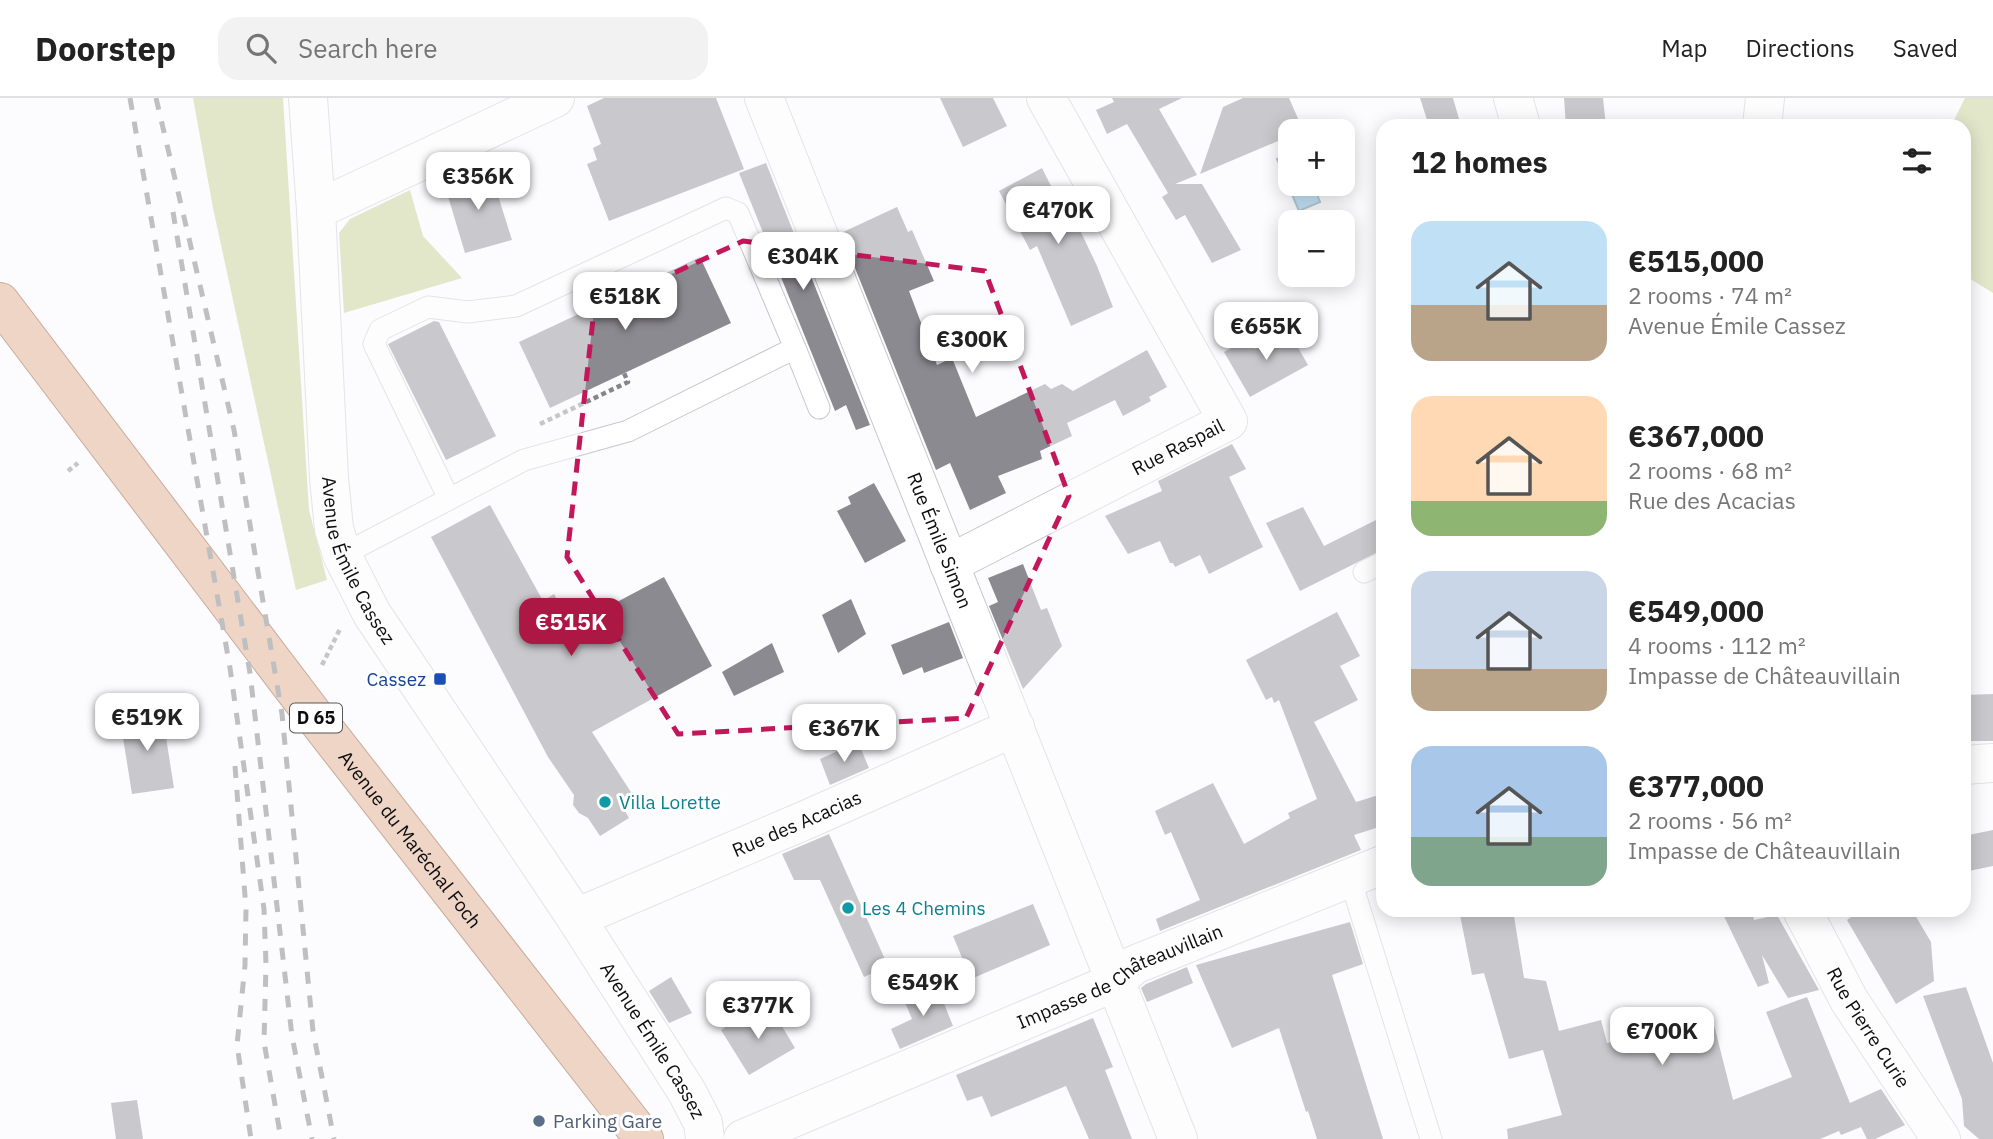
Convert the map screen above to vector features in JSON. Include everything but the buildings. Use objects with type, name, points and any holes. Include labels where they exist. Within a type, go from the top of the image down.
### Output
[{"type":"main road","name":"Avenue du Maréchal Foch","points":[[0,302],[316,717],[644,1139]]},
{"type":"street","name":"Avenue Émile Cassez","points":[[308,98],[330,478],[334,529],[342,555],[372,614],[576,918],[687,1092],[703,1123],[705,1139]]},
{"type":"street","points":[[316,210],[555,98]]},
{"type":"street","name":"Rue Émile Simon","points":[[764,98],[1178,1139]]},
{"type":"street","name":"Rue Raspail","points":[[949,564],[1228,421],[1046,98]]},
{"type":"street","points":[[1513,98],[1519,119]]},
{"type":"street","points":[[1763,119],[1765,98]]},
{"type":"street","name":"Rue des Acacias","points":[[576,918],[1015,727]]},
{"type":"street","points":[[1971,765],[1993,763]]},
{"type":"street","name":"Impasse de Châteauvillain","points":[[743,1139],[1115,982],[1134,965],[1366,871]]},
{"type":"street","name":"Rue Pierre Curie","points":[[1806,917],[1849,1000],[1941,1139]]},
{"type":"lane","points":[[449,499],[374,344],[380,330],[428,307],[487,312],[516,306],[726,208],[738,213],[819,408]]},
{"type":"lane","points":[[342,555],[524,460],[628,431],[795,348]]},
{"type":"lane","points":[[1366,871],[1376,913]]},
{"type":"lane","points":[[1377,917],[1430,1139]]},
{"type":"path","points":[[68,471],[79,462]]},
{"type":"path","points":[[316,717],[319,672],[342,624],[372,614]]},
{"type":"highlighted area","points":[[743,241],[985,271],[1069,496],[966,718],[678,734],[567,557],[594,310]]},
{"type":"green space","points":[[193,98],[283,98],[309,510],[327,580],[296,590],[213,208]]},
{"type":"green space","points":[[1965,98],[1993,98],[1993,293],[1971,279],[1971,119],[1954,119]]},
{"type":"green space","points":[[410,190],[423,236],[462,278],[344,313],[339,233],[350,219]]},
{"type":"water","points":[[1293,196],[1318,196],[1320,202],[1299,210]]},
{"type":"railway","points":[[130,98],[230,668],[264,909],[264,1042],[281,1139]]},
{"type":"railway","points":[[156,98],[234,430],[282,714],[313,1031],[334,1139]]},
{"type":"railway","points":[[173,212],[250,673],[292,1036],[312,1139]]},
{"type":"railway","points":[[235,766],[246,909],[245,965],[237,1045],[251,1139]]},
{"type":"place","name":"Cassez","points":[[440,679]]},
{"type":"place","name":"Villa Lorette","points":[[605,802]]},
{"type":"place","name":"Les 4 Chemins","points":[[848,908]]},
{"type":"place","name":"Parking Gare","points":[[539,1121]]}]
